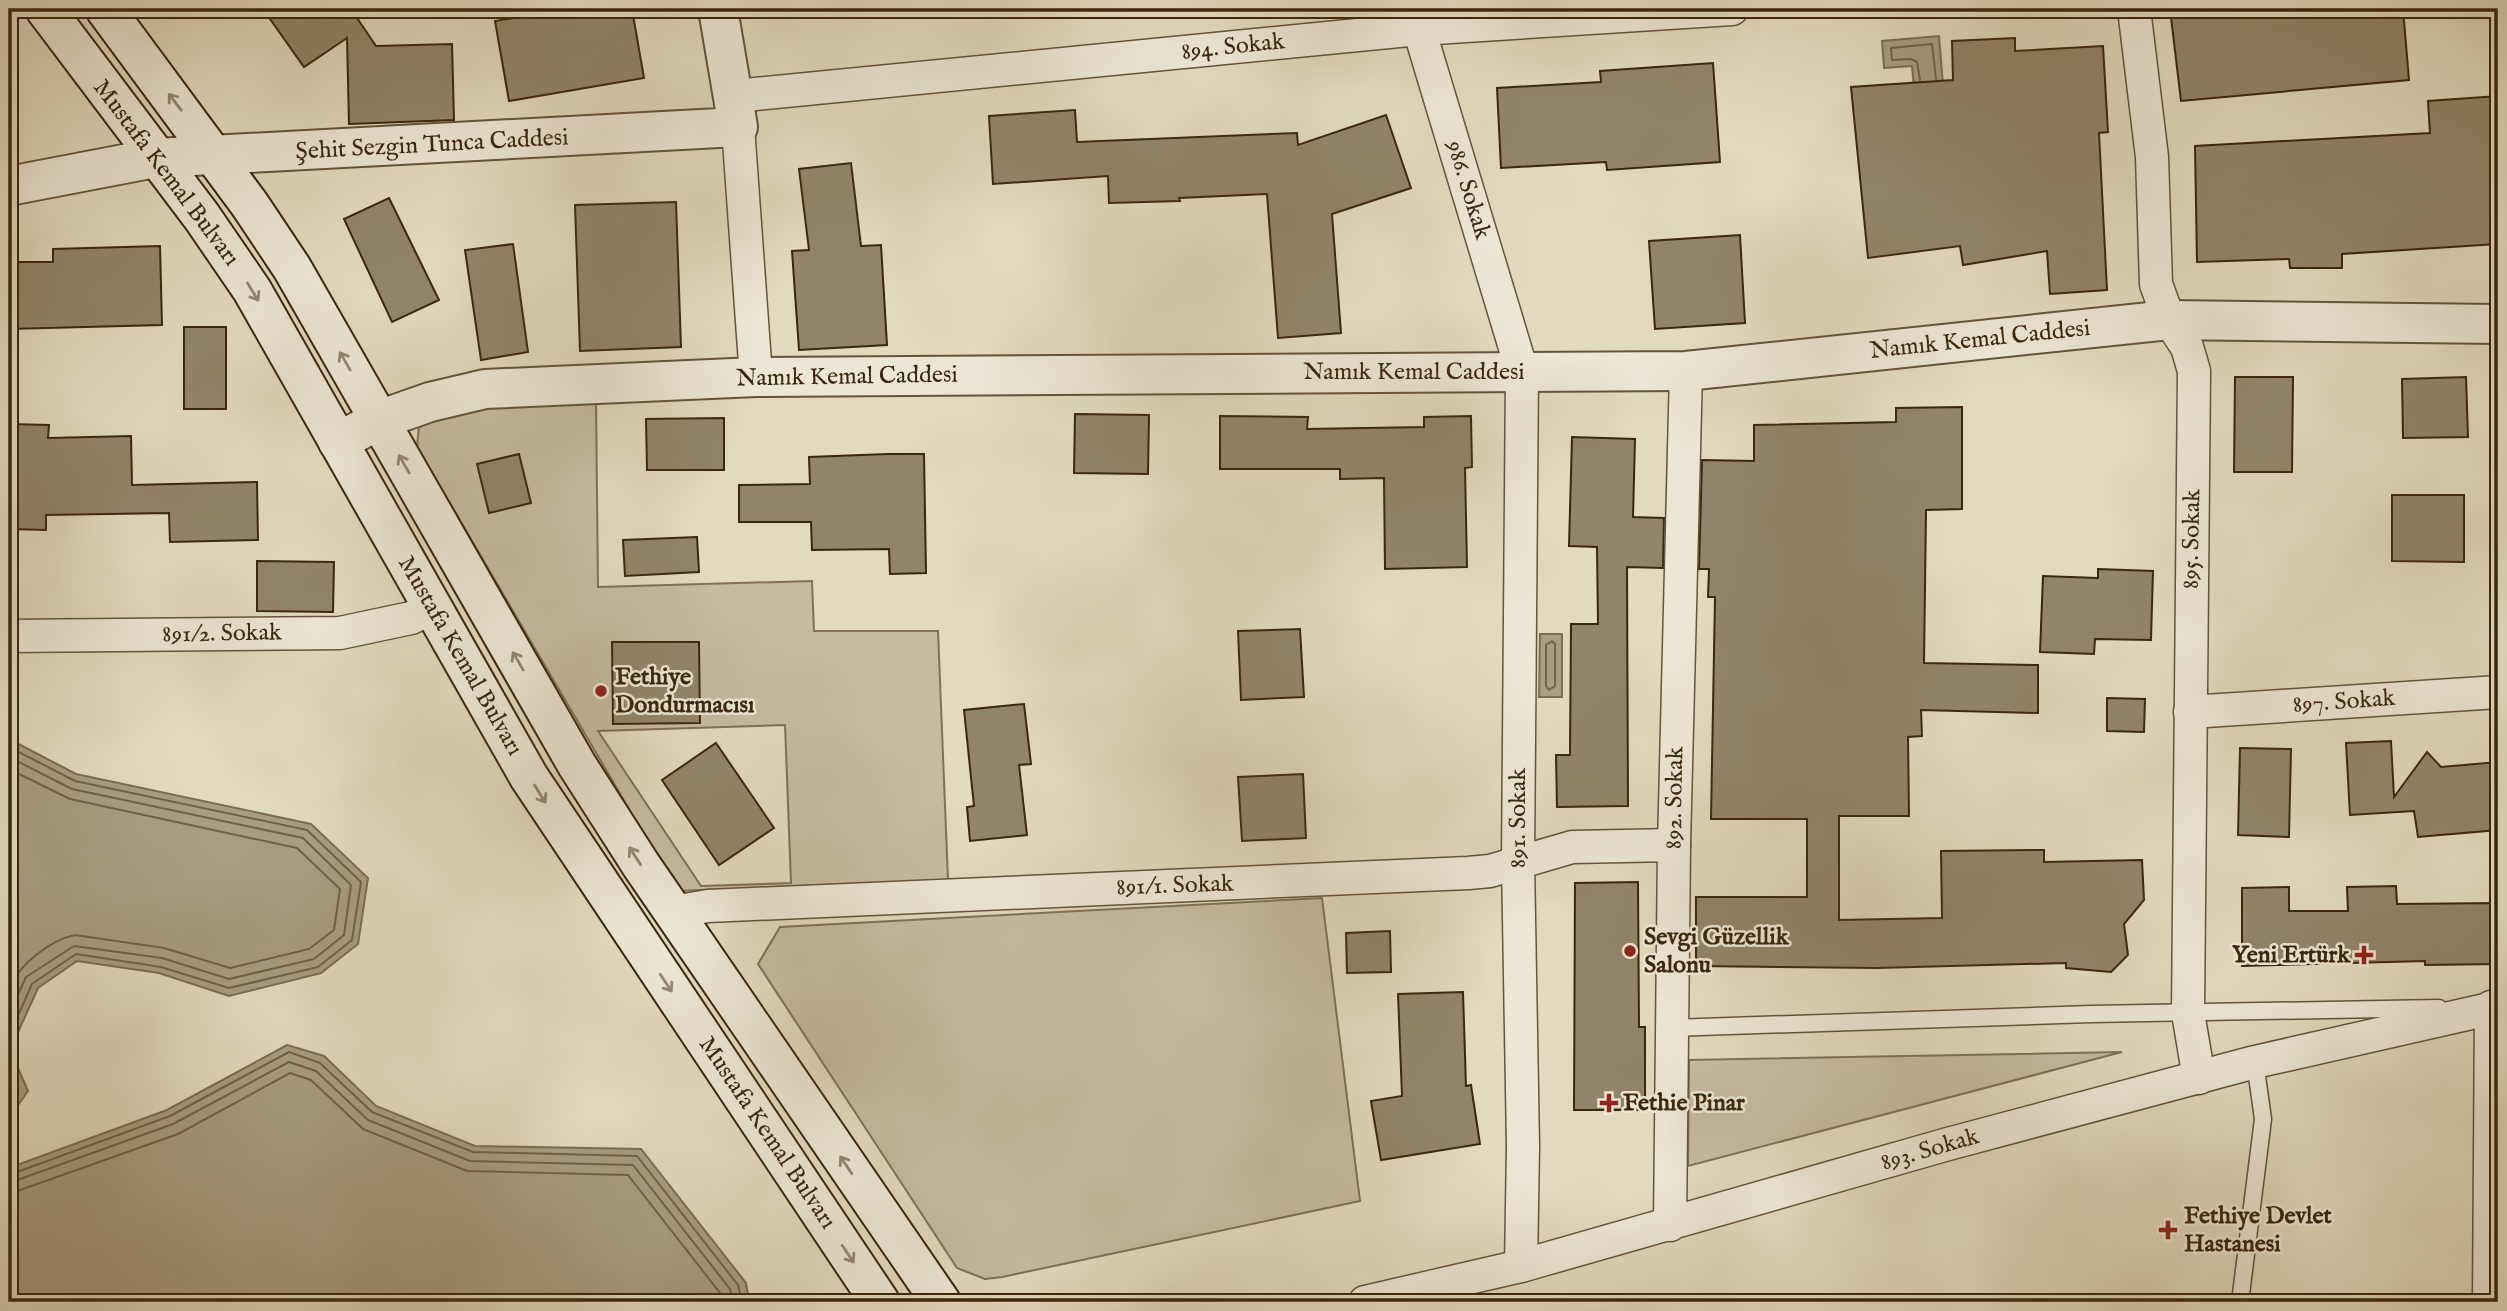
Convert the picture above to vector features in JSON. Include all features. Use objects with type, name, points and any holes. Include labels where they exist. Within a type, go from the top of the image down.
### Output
[{"type":"main road","name":"Mustafa Kemal Bulvarı","points":[[45,9],[202,217],[252,290],[549,809],[880,1302]]},
{"type":"main road","name":"Mustafa Kemal Bulvarı","points":[[106,9],[215,157],[292,268],[577,765],[673,912],[941,1302]]},
{"type":"main road","points":[[718,9],[736,112]]},
{"type":"main road","name":"Şehit Sezgin Tunca Caddesi","points":[[9,186],[155,158],[215,157],[736,112]]},
{"type":"main road","name":"Namık Kemal Caddesi","points":[[338,442],[379,420],[429,402],[485,388],[756,377],[1686,371],[2169,320],[2498,324]]},
{"type":"street","name":"894. Sokak","points":[[736,112],[1417,19],[1732,9]]},
{"type":"street","name":"895. Sokak","points":[[2134,9],[2152,157],[2156,284],[2169,320],[2188,347],[2194,371],[2188,1013],[2199,1078]]},
{"type":"street","name":"986. Sokak","points":[[1417,19],[1522,371]]},
{"type":"street","points":[[736,112],[756,377]]},
{"type":"street","name":"891. Sokak","points":[[1521,1266],[1523,1146],[1518,861],[1522,371]]},
{"type":"street","name":"892. Sokak","points":[[1670,1225],[1674,845],[1686,371]]},
{"type":"street","name":"891/2. Sokak","points":[[9,636],[340,633],[411,618],[432,608]]},
{"type":"street","name":"897. Sokak","points":[[2190,712],[2498,692]]},
{"type":"street","name":"891/1. Sokak","points":[[673,912],[722,906],[1468,873],[1490,871],[1573,847],[1674,845]]},
{"type":"street","points":[[2489,1302],[2494,1007]]},
{"type":"street","name":"893. Sokak","points":[[1365,1302],[1521,1266],[1948,1144],[2255,1062],[2494,1007]]},
{"type":"lane","points":[[1671,1028],[2494,1007]]},
{"type":"lane","points":[[2240,1302],[2263,1119],[2255,1062]]},
{"type":"shaded area","points":[[596,399],[598,587],[812,581],[814,631],[938,631],[948,880],[677,891],[417,447],[419,426],[440,411]],"holes":[[[785,725],[791,883],[701,886],[598,731]]]},
{"type":"shaded area","points":[[1322,898],[1360,1201],[985,1279],[957,1268],[758,964],[780,927]]},
{"type":"shaded area","points":[[2122,1052],[1688,1166],[1689,1060]]},
{"type":"water","points":[[1939,36],[1944,97],[1915,99],[1912,66],[1884,68],[1882,41]]},
{"type":"water","points":[[1540,634],[1562,634],[1562,697],[1539,697]]},
{"type":"water","points":[[9,739],[76,774],[311,824],[368,878],[358,944],[321,973],[229,996],[159,973],[77,961],[38,988],[10,1050],[28,1091],[9,1118]]},
{"type":"water","points":[[287,1045],[324,1056],[376,1106],[475,1146],[641,1149],[746,1283],[749,1302],[9,1302],[9,1168],[167,1110]]},
{"type":"building","points":[[263,9],[351,9],[376,46],[452,44],[454,120],[349,124],[347,38],[304,67]]},
{"type":"building","points":[[570,9],[632,9],[644,78],[509,101],[495,21]]},
{"type":"building","points":[[2170,9],[2403,9],[2409,80],[2181,101]]},
{"type":"building","points":[[2015,38],[2015,51],[2103,46],[2108,132],[2099,133],[2107,290],[2050,294],[2047,251],[1963,265],[1960,246],[1868,258],[1851,87],[1953,80],[1952,41]]},
{"type":"building","points":[[1713,63],[1720,162],[1607,170],[1606,162],[1501,168],[1497,88],[1601,82],[1600,71]]},
{"type":"building","points":[[2498,96],[2498,169],[2493,169],[2497,244],[2342,254],[2342,268],[2290,268],[2289,259],[2197,262],[2195,146],[2430,133],[2428,101]]},
{"type":"building","points":[[1075,110],[1077,142],[1297,133],[1298,145],[1386,115],[1411,188],[1332,214],[1341,333],[1278,338],[1267,194],[1109,203],[1108,176],[993,184],[989,116]]},
{"type":"building","points":[[851,163],[861,246],[881,245],[887,345],[799,350],[792,251],[809,250],[799,169]]},
{"type":"building","points":[[389,198],[439,300],[392,322],[344,219]]},
{"type":"building","points":[[676,202],[681,347],[580,351],[575,205]]},
{"type":"building","points":[[1740,235],[1745,323],[1655,329],[1649,241]]},
{"type":"building","points":[[513,244],[528,352],[481,360],[465,250]]},
{"type":"building","points":[[160,246],[162,325],[9,329],[9,262],[53,262],[53,249]]},
{"type":"building","points":[[184,327],[226,327],[226,409],[184,409]]},
{"type":"building","points":[[2235,377],[2293,377],[2292,472],[2234,472]]},
{"type":"building","points":[[2466,377],[2468,437],[2403,438],[2402,379]]},
{"type":"building","points":[[1962,407],[1962,509],[1926,510],[1924,663],[2038,665],[2038,713],[1921,710],[1922,736],[1908,737],[1909,816],[1839,816],[1839,920],[1942,918],[1941,851],[2044,850],[2044,862],[2142,860],[2144,900],[2124,924],[2128,955],[2111,972],[2066,968],[2066,963],[1877,968],[1696,966],[1696,897],[1807,897],[1807,819],[1711,819],[1715,597],[1708,597],[1709,569],[1699,569],[1702,460],[1754,461],[1754,425],[1896,422],[1896,408]]},
{"type":"building","points":[[1075,414],[1149,415],[1148,474],[1074,473]]},
{"type":"building","points":[[1220,416],[1308,417],[1307,429],[1424,427],[1424,417],[1471,416],[1472,467],[1465,468],[1467,567],[1385,569],[1384,478],[1340,479],[1340,469],[1220,469]]},
{"type":"building","points":[[724,418],[724,470],[647,470],[646,419]]},
{"type":"building","points":[[9,424],[49,425],[48,438],[131,436],[132,485],[257,482],[258,540],[170,542],[169,513],[46,515],[46,530],[9,529]]},
{"type":"building","points":[[1572,437],[1635,439],[1633,517],[1664,518],[1663,568],[1627,567],[1628,806],[1557,807],[1556,755],[1570,755],[1571,624],[1598,624],[1597,547],[1569,546]]},
{"type":"building","points":[[519,454],[531,503],[489,513],[477,464]]},
{"type":"building","points":[[924,454],[926,573],[890,574],[889,549],[812,550],[811,522],[739,522],[739,485],[810,484],[809,457]]},
{"type":"building","points":[[2392,495],[2464,495],[2464,562],[2392,561]]},
{"type":"building","points":[[697,537],[699,572],[625,576],[623,540]]},
{"type":"building","points":[[257,561],[334,562],[333,612],[257,611]]},
{"type":"building","points":[[2098,569],[2153,571],[2151,640],[2095,639],[2094,654],[2040,652],[2043,576],[2098,578]]},
{"type":"building","points":[[1300,629],[1304,697],[1241,700],[1238,631]]},
{"type":"building","points":[[612,642],[699,642],[700,723],[613,724]]},
{"type":"building","points":[[2107,698],[2145,699],[2144,732],[2107,731]]},
{"type":"building","points":[[1024,704],[1031,764],[1019,765],[1027,835],[970,841],[967,807],[974,806],[964,710]]},
{"type":"building","points":[[2391,741],[2394,797],[2427,752],[2441,767],[2498,762],[2498,830],[2418,837],[2414,811],[2350,815],[2346,743]]},
{"type":"building","points":[[716,743],[774,828],[719,865],[662,780]]},
{"type":"building","points":[[2240,748],[2291,749],[2289,837],[2238,835]]},
{"type":"building","points":[[1303,774],[1306,838],[1242,841],[1238,777]]},
{"type":"building","points":[[1638,882],[1639,1027],[1645,1027],[1645,1110],[1574,1110],[1575,883]]},
{"type":"building","points":[[2396,886],[2397,904],[2498,903],[2498,964],[2425,965],[2425,961],[2242,966],[2242,888],[2289,887],[2289,911],[2348,911],[2347,887]]},
{"type":"building","points":[[1390,931],[1391,972],[1347,973],[1346,933]]},
{"type":"building","points":[[1463,992],[1466,1086],[1471,1085],[1480,1144],[1381,1160],[1371,1101],[1402,1096],[1398,994]]},
{"type":"place","name":"Fethiye Dondurmacısı","points":[[601,691]]},
{"type":"place","name":"Sevgi Güzellik Salonu","points":[[1630,951]]},
{"type":"place","name":"Yeni Ertürk","points":[[2364,955]]},
{"type":"place","name":"Fethie Pinar","points":[[1609,1103]]},
{"type":"place","name":"Fethiye Devlet Hastanesi","points":[[2168,1230]]}]
